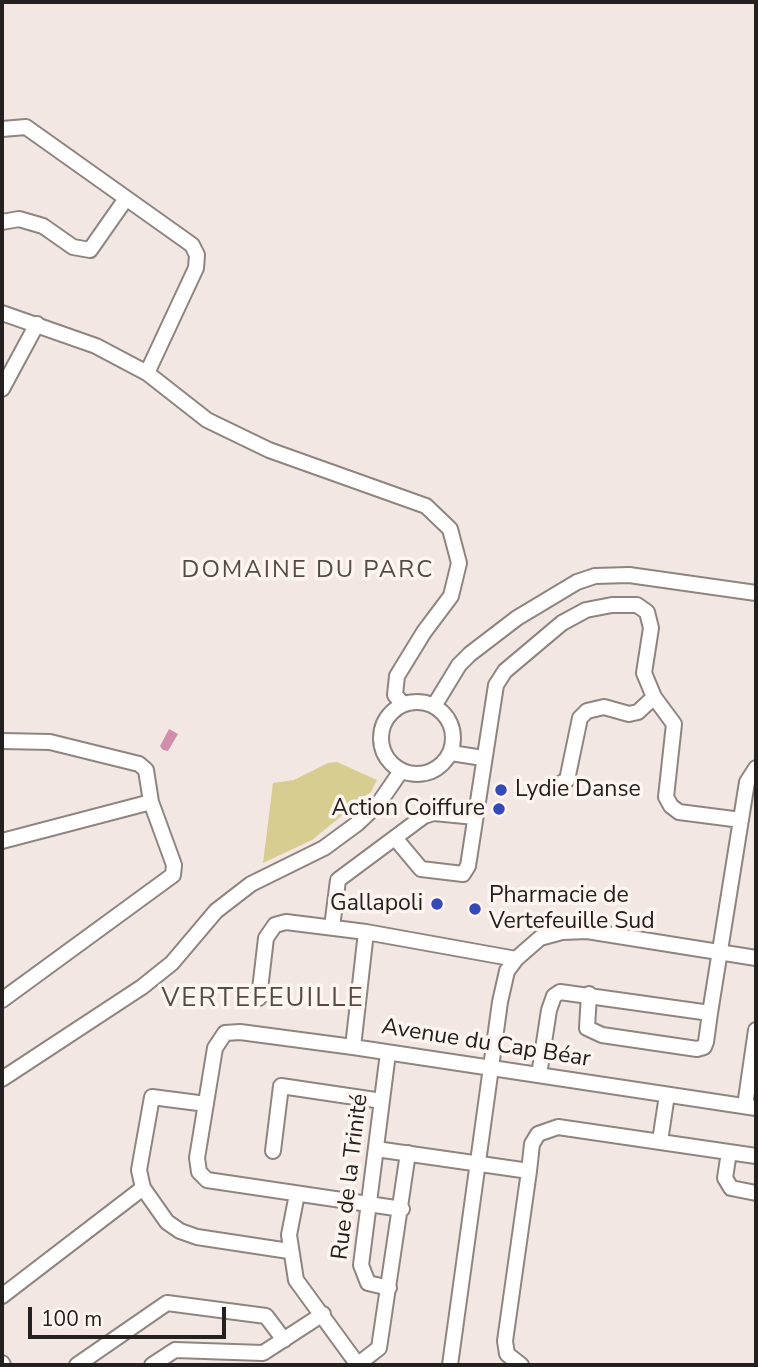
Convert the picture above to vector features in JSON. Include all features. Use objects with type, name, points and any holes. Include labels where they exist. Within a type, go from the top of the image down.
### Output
[{"type":"street","points":[[2,129],[26,127],[125,200],[192,245],[197,255],[196,268],[147,373]]},
{"type":"street","points":[[2,222],[19,219],[43,226],[73,247],[90,250],[125,200]]},
{"type":"street","points":[[2,313],[96,346],[147,373],[207,420],[297,461],[426,506],[450,529],[459,563],[451,596],[424,632],[397,676],[395,695],[403,704]]},
{"type":"street","points":[[2,389],[37,324]]},
{"type":"street","points":[[434,706],[459,665],[470,654],[517,618],[577,582],[595,576],[629,575],[756,593]]},
{"type":"street","points":[[395,838],[421,869],[463,874],[468,866],[496,685],[505,670],[562,623],[586,610],[612,605],[637,604],[647,612],[651,628],[644,673],[654,697],[674,724],[666,797],[671,806],[680,812],[741,820]]},
{"type":"street","points":[[554,787],[567,780],[575,731],[580,718],[587,711],[604,708],[629,714],[638,712],[654,697]]},
{"type":"street","points":[[424,702],[434,706],[450,720],[453,730],[451,753],[438,769],[428,773],[401,771],[391,763],[381,741],[387,718],[403,704],[424,702]]},
{"type":"street","points":[[2,741],[50,742],[139,764],[146,770],[152,802],[174,865],[173,875],[2,1000]]},
{"type":"street","points":[[451,753],[483,758]]},
{"type":"street","points":[[589,994],[587,1028],[602,1035],[697,1049],[704,1047],[747,782],[756,768]]},
{"type":"street","points":[[2,1079],[142,987],[172,963],[216,911],[251,884],[324,848],[358,823],[379,803],[401,771]]},
{"type":"street","points":[[2,841],[152,802]]},
{"type":"street","points":[[332,927],[338,880],[424,816],[434,813],[475,817]]},
{"type":"street","points":[[259,998],[266,938],[275,925],[286,922],[366,932],[516,959]]},
{"type":"street","points":[[450,1365],[500,1002],[507,971],[516,959],[540,938],[562,932],[587,931],[756,958]]},
{"type":"street","points":[[353,1047],[366,932]]},
{"type":"street","points":[[538,1075],[554,996],[566,990],[710,1013]]},
{"type":"street","points":[[751,1107],[756,1030]]},
{"type":"street","name":"Avenue du Cap Béar","points":[[402,1209],[207,1180],[199,1172],[197,1158],[215,1048],[225,1033],[240,1032],[353,1047],[751,1107]]},
{"type":"street","name":"Rue de la Trinité","points":[[388,1053],[361,1265],[368,1283],[389,1288]]},
{"type":"street","points":[[273,1151],[281,1086],[382,1101]]},
{"type":"street","points":[[660,1141],[667,1095]]},
{"type":"street","points":[[206,1104],[152,1097],[139,1170],[144,1188],[167,1222],[180,1231],[197,1237],[289,1251]]},
{"type":"street","points":[[521,1365],[507,1354],[505,1341],[532,1144],[538,1134],[558,1127],[756,1156]]},
{"type":"street","points":[[376,1149],[529,1171]]},
{"type":"street","points":[[729,1152],[725,1178],[732,1188],[756,1193]]},
{"type":"street","points":[[297,1194],[289,1235],[289,1251],[296,1280],[358,1365],[379,1348],[402,1209],[408,1153]]},
{"type":"street","points":[[2,1296],[144,1188]]},
{"type":"street","points":[[77,1365],[167,1303],[266,1316],[284,1340]]},
{"type":"street","points":[[152,1365],[174,1350],[263,1353],[323,1314]]},
{"type":"shaded area","points":[[169,729],[178,734],[168,751],[160,746]]},
{"type":"shaded area","points":[[337,762],[377,780],[371,792],[312,840],[263,863],[273,783],[294,780],[328,763]]},
{"type":"place","name":"Lydie Danse","points":[[501,790]]},
{"type":"place","name":"Action Coiffure","points":[[499,809]]},
{"type":"place","name":"Gallapoli","points":[[437,904]]},
{"type":"place","name":"Pharmacie de Vertefeuille Sud","points":[[475,909]]},
{"type":"district","name":"DOMAINE DU PARC","points":[[308,571]]},
{"type":"district","name":"VERTEFEUILLE","points":[[263,1000]]}]
